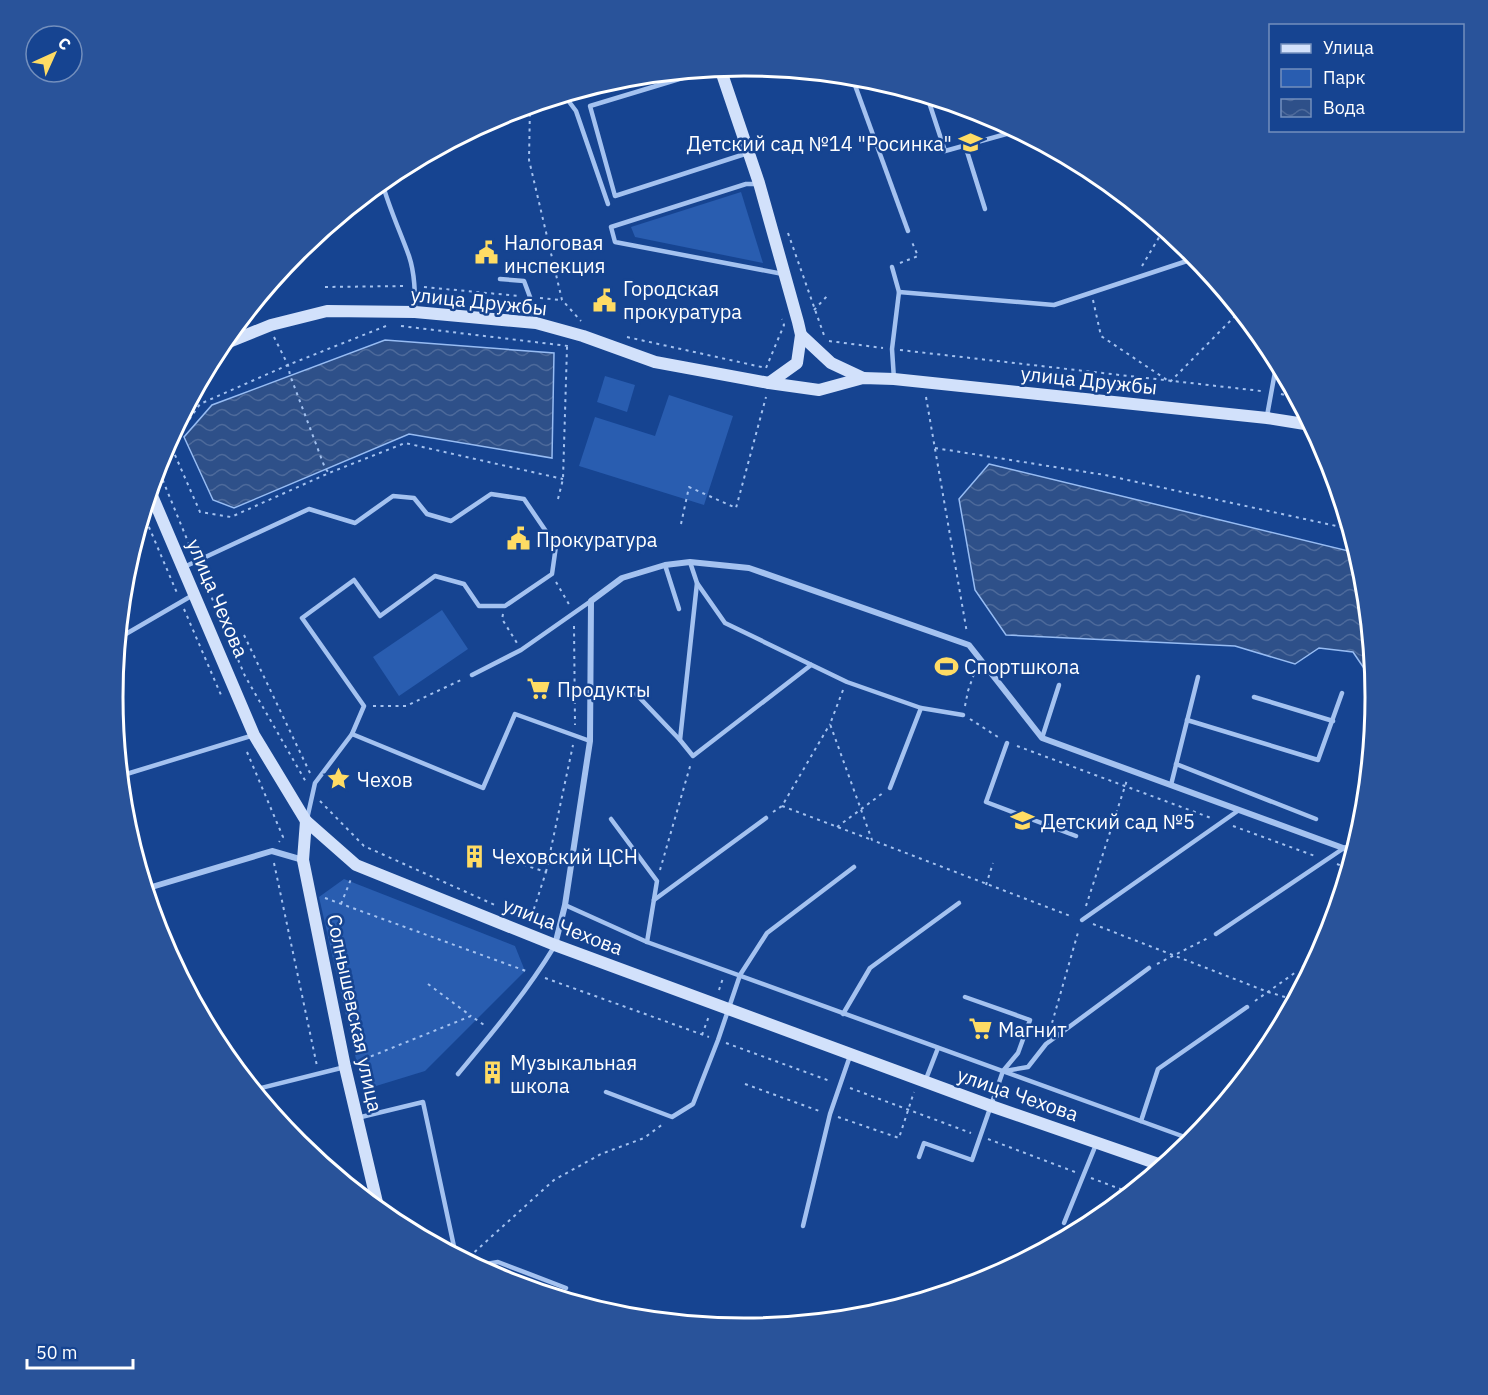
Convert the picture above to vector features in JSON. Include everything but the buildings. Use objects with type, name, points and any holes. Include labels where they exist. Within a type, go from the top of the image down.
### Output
[{"type":"street","points":[[723,77],[759,183],[801,335],[797,363],[769,383]]},
{"type":"street","name":"улица Дружбы","points":[[239,336],[271,325],[327,311],[416,312],[536,323],[583,336],[655,362],[819,390],[863,378],[894,379],[1301,423]]},
{"type":"street","name":"улица Дружбы","points":[[801,335],[831,363],[863,378]]},
{"type":"street","name":"улица Чехова","points":[[155,502],[254,735],[306,821],[356,865],[555,945],[991,1106],[1155,1163]]},
{"type":"street","points":[[555,945],[565,905],[590,741],[591,601],[622,578],[665,564],[690,562],[749,568],[969,645],[1042,738],[1344,848]]},
{"type":"street","name":"Солнышевская улица","points":[[306,821],[303,861],[345,1068],[376,1197]]},
{"type":"street","points":[[153,887],[272,851],[303,861]]},
{"type":"lane","points":[[576,111],[669,81]]},
{"type":"lane","points":[[855,87],[908,231]]},
{"type":"lane","points":[[569,102],[576,111],[608,204]]},
{"type":"lane","points":[[930,105],[945,151],[1005,134]]},
{"type":"lane","points":[[590,106],[615,196],[749,153]]},
{"type":"lane","points":[[965,145],[985,209]]},
{"type":"lane","points":[[759,183],[746,184],[612,227],[615,242],[786,274]]},
{"type":"lane","points":[[384,192],[409,258],[415,286],[416,312]]},
{"type":"lane","points":[[899,292],[1054,305],[1186,261]]},
{"type":"lane","points":[[892,267],[899,292],[892,349],[894,379]]},
{"type":"lane","points":[[500,279],[524,281],[536,323]]},
{"type":"lane","points":[[1267,418],[1274,375]]},
{"type":"lane","points":[[184,567],[309,509],[355,523],[393,496],[414,498],[427,514],[451,521],[491,495],[524,499],[556,546],[552,574],[505,606],[478,606],[464,584],[435,576],[380,616],[354,580],[302,618],[364,706],[352,734],[315,783],[306,821]]},
{"type":"lane","points":[[690,562],[698,583],[725,623],[847,682],[921,708],[963,715]]},
{"type":"lane","points":[[665,564],[679,609]]},
{"type":"lane","points":[[680,740],[698,583]]},
{"type":"lane","points":[[126,634],[195,594]]},
{"type":"lane","points":[[472,675],[521,650],[591,601]]},
{"type":"lane","points":[[636,694],[693,756],[811,665]]},
{"type":"lane","points":[[1171,785],[1198,677]]},
{"type":"lane","points":[[1042,738],[1059,685]]},
{"type":"lane","points":[[1187,720],[1318,760],[1342,693]]},
{"type":"lane","points":[[1254,697],[1333,722]]},
{"type":"lane","points":[[890,788],[921,708]]},
{"type":"lane","points":[[352,734],[483,788],[515,714],[590,741]]},
{"type":"lane","points":[[127,774],[254,735]]},
{"type":"lane","points":[[1007,743],[986,802],[1076,836]]},
{"type":"lane","points":[[1176,764],[1316,819]]},
{"type":"lane","points":[[1082,920],[1239,810]]},
{"type":"lane","points":[[654,900],[766,818]]},
{"type":"lane","points":[[611,819],[657,882],[647,942]]},
{"type":"lane","points":[[1216,934],[1344,848]]},
{"type":"lane","points":[[606,1092],[672,1117],[693,1104],[740,975],[767,933],[854,867]]},
{"type":"lane","points":[[843,1014],[870,968],[959,903]]},
{"type":"lane","points":[[565,905],[647,942],[1183,1137]]},
{"type":"lane","points":[[458,1074],[537,975],[555,945]]},
{"type":"lane","points":[[1003,1071],[1028,1066],[1046,1044],[1149,968]]},
{"type":"lane","points":[[919,1157],[924,1143],[972,1160],[1003,1071],[1018,1053],[1030,1020],[965,997]]},
{"type":"lane","points":[[1141,1121],[1158,1069],[1246,1007]]},
{"type":"lane","points":[[925,1082],[938,1048]]},
{"type":"lane","points":[[803,1226],[830,1114],[851,1053]]},
{"type":"lane","points":[[261,1088],[345,1068]]},
{"type":"lane","points":[[357,1118],[423,1102],[454,1246]]},
{"type":"lane","points":[[1064,1223],[1097,1142]]},
{"type":"lane","points":[[489,1263],[498,1262],[566,1288]]},
{"type":"path","points":[[401,326],[567,347],[583,336],[586,327],[562,300],[529,160],[530,115]]},
{"type":"path","points":[[892,267],[918,256],[908,231]]},
{"type":"path","points":[[1134,278],[1159,237]]},
{"type":"path","points":[[325,287],[415,286],[562,300]]},
{"type":"path","points":[[1091,292],[1101,336],[1170,382]]},
{"type":"path","points":[[814,310],[829,294]]},
{"type":"path","points":[[1170,382],[1235,316]]},
{"type":"path","points":[[817,318],[826,341],[1271,392],[1287,396]]},
{"type":"path","points":[[187,424],[200,405],[389,325]]},
{"type":"path","points":[[620,335],[766,368],[784,325]]},
{"type":"path","points":[[274,339],[288,366],[325,468],[329,473]]},
{"type":"path","points":[[558,499],[563,479],[567,347]]},
{"type":"path","points":[[681,524],[689,487],[736,508],[769,383]]},
{"type":"path","points":[[926,397],[975,670],[963,715],[1007,743],[1342,866]]},
{"type":"path","points":[[174,452],[200,512],[231,518],[329,473],[405,443],[563,479]]},
{"type":"path","points":[[935,448],[1105,475],[1341,527]]},
{"type":"path","points":[[163,479],[245,676],[313,794],[364,846],[499,907]]},
{"type":"path","points":[[505,606],[502,619],[521,650]]},
{"type":"path","points":[[244,635],[315,783]]},
{"type":"path","points":[[364,706],[406,706],[472,675]]},
{"type":"path","points":[[766,818],[782,806],[830,724],[847,682]]},
{"type":"path","points":[[830,724],[872,840]]},
{"type":"path","points":[[657,882],[693,756]]},
{"type":"path","points":[[837,827],[890,788]]},
{"type":"path","points":[[782,806],[1287,998]]},
{"type":"path","points":[[283,837],[272,851],[319,1073]]},
{"type":"path","points":[[509,860],[546,872],[530,921]]},
{"type":"path","points":[[986,885],[993,863]]},
{"type":"path","points":[[1149,968],[1216,934]]},
{"type":"path","points":[[1246,1007],[1303,968]]},
{"type":"path","points":[[428,984],[494,1031]]},
{"type":"path","points":[[345,1068],[471,1016]]},
{"type":"path","points":[[702,1035],[709,1017]]},
{"type":"path","points":[[745,1084],[899,1138],[914,1092]]},
{"type":"path","points":[[471,1255],[554,1180],[601,1154],[644,1138],[672,1117]]},
{"type":"green space","points":[[741,192],[763,263],[635,237],[631,227]]},
{"type":"green space","points":[[605,376],[635,385],[627,412],[597,402]]},
{"type":"green space","points":[[669,395],[733,416],[704,505],[579,466],[595,417],[655,436]]},
{"type":"green space","points":[[442,610],[468,649],[399,696],[373,657]]},
{"type":"green space","points":[[344,879],[515,946],[525,971],[425,1071],[363,1090],[319,897]]},
{"type":"water","points":[[385,340],[554,353],[552,458],[409,434],[234,508],[213,500],[184,437],[212,405]]},
{"type":"water","points":[[989,464],[1347,551],[1360,616],[1364,669],[1353,652],[1319,648],[1295,664],[1235,646],[1006,635],[975,590],[959,499]]},
{"type":"place","name":"Детский сад №14 \"Росинка\"","points":[[970,143]]},
{"type":"place","name":"Налоговая инспекция","points":[[486,253]]},
{"type":"place","name":"Городская прокуратура","points":[[605,300]]},
{"type":"place","name":"Прокуратура","points":[[518,539]]},
{"type":"place","name":"Спортшкола","points":[[946,666]]},
{"type":"place","name":"Продукты","points":[[539,689]]},
{"type":"place","name":"Чехов","points":[[339,779]]},
{"type":"place","name":"Детский сад №5","points":[[1023,821]]},
{"type":"place","name":"Чеховский ЦСН","points":[[474,856]]},
{"type":"place","name":"Магнит","points":[[980,1029]]},
{"type":"place","name":"Музыкальная школа","points":[[492,1073]]}]
